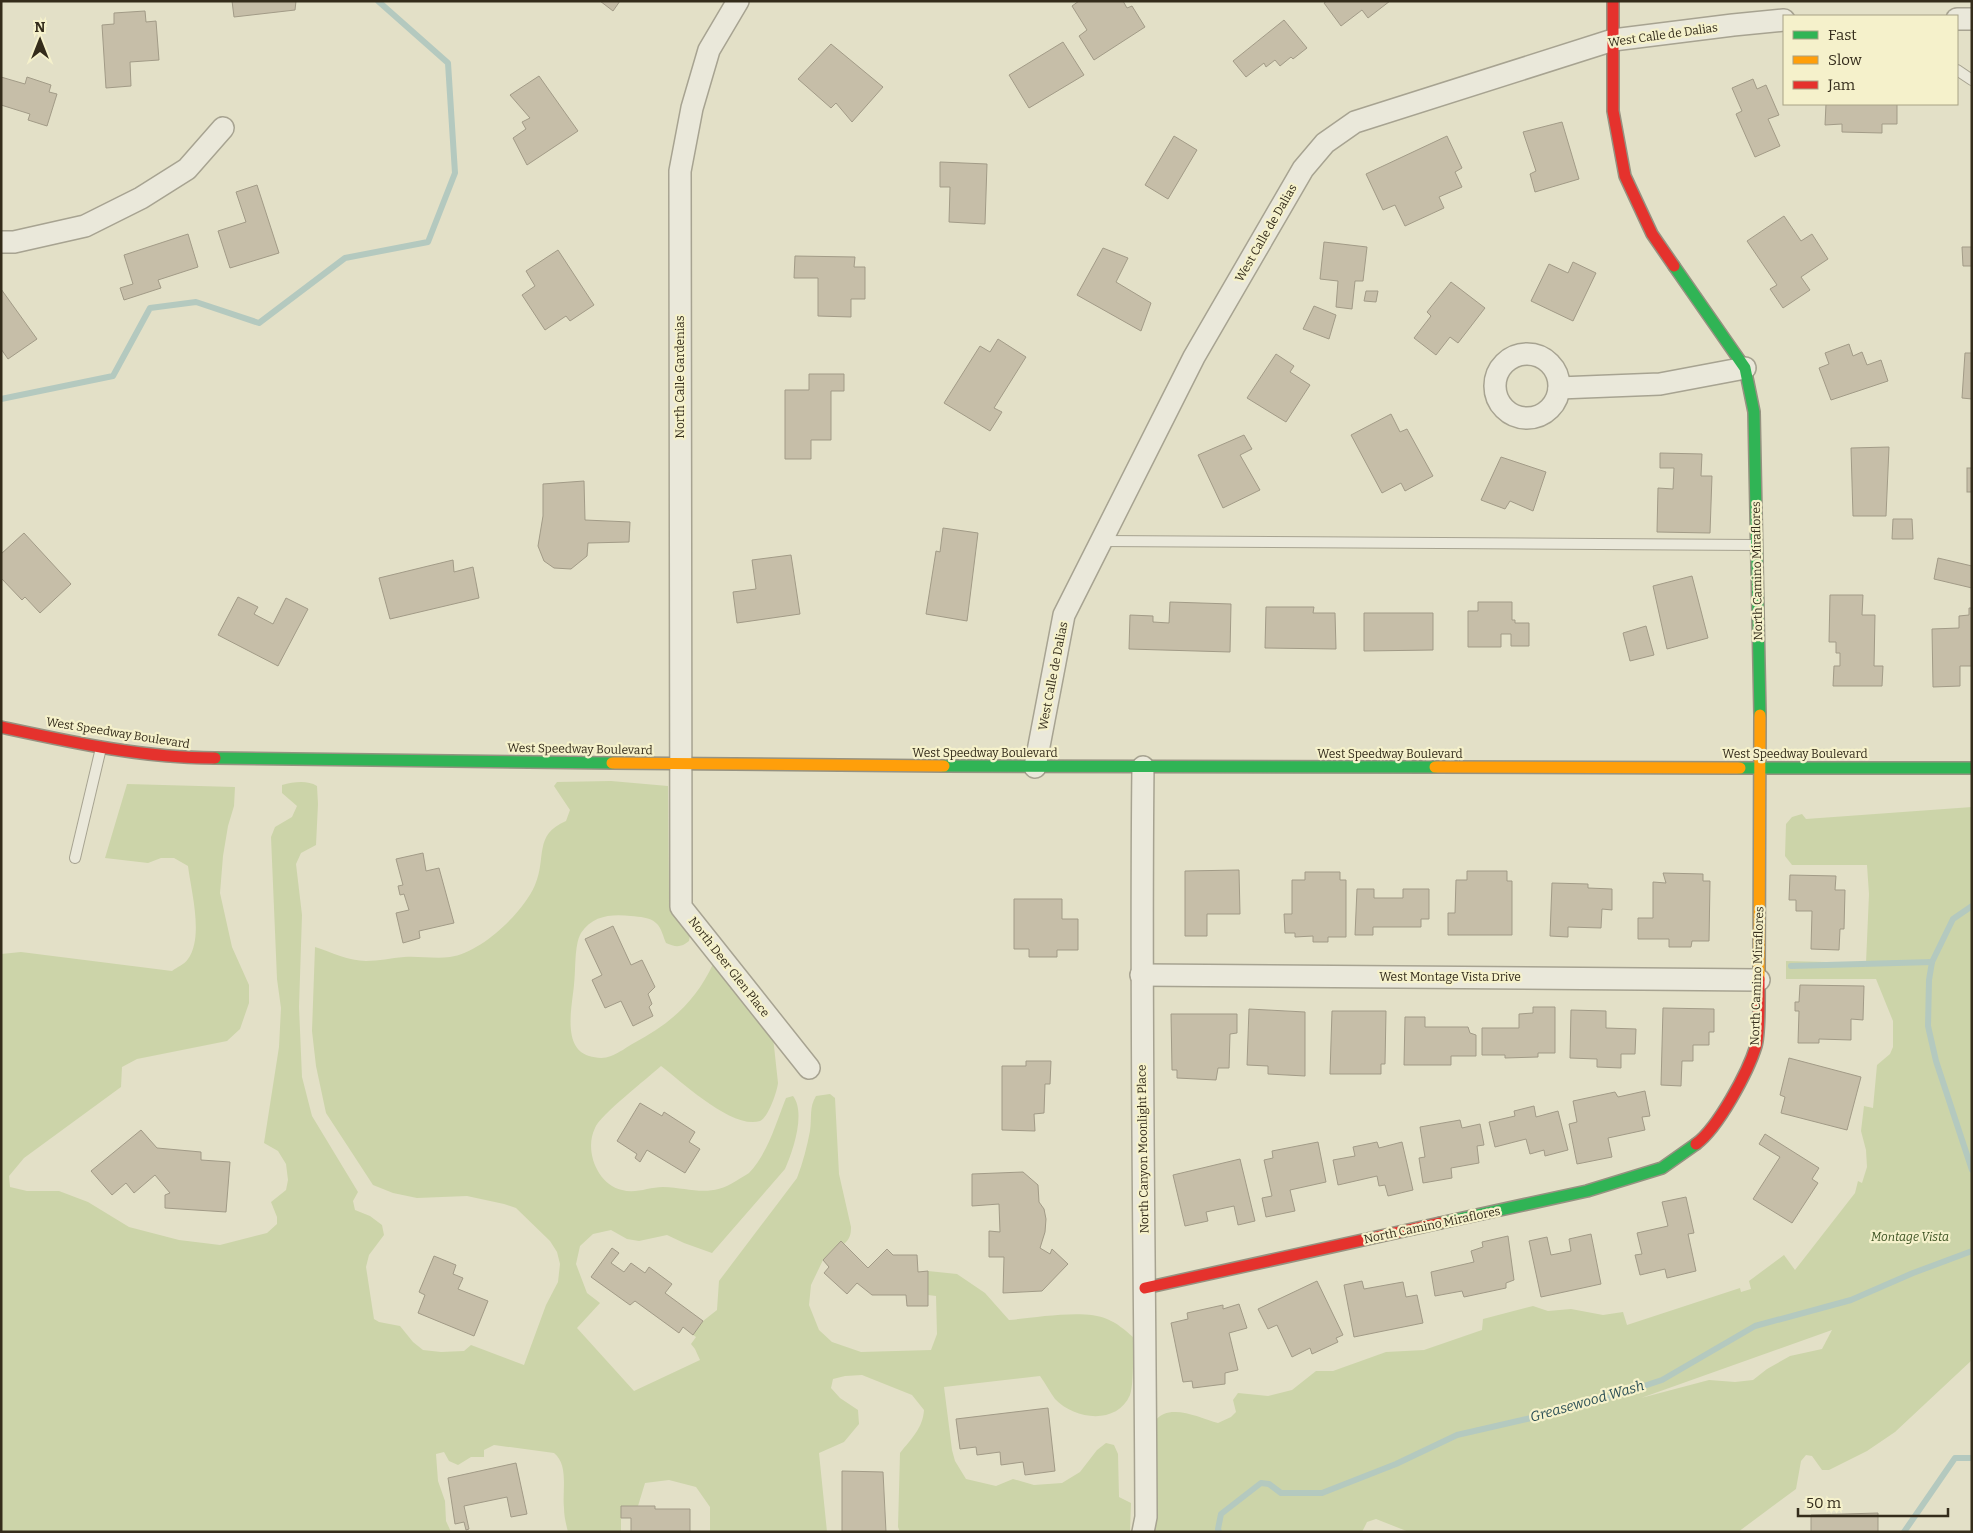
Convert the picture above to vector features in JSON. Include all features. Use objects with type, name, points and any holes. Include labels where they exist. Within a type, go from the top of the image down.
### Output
[{"type":"main road","name":"North Camino Miraflores","points":[[1145,1288],[1587,1191],[1662,1168],[1704,1138],[1739,1087],[1757,1044],[1761,768],[1754,412],[1745,368],[1652,234],[1625,176],[1613,111],[1613,1]]},
{"type":"main road","name":"West Speedway Boulevard","points":[[1,727],[101,747],[180,758],[1035,767],[1972,768]]},
{"type":"street","name":"North Calle Gardenias","points":[[680,764],[680,170],[692,108],[709,50],[738,1]]},
{"type":"street","points":[[1958,19],[1972,19]]},
{"type":"street","name":"West Calle de Dalias","points":[[1035,767],[1064,615],[1194,357],[1303,168],[1325,143],[1355,122],[1613,40],[1783,20]]},
{"type":"street","points":[[1,242],[14,242],[85,226],[141,198],[187,168],[223,128]]},
{"type":"street","points":[[1559,388],[1660,384],[1745,368]]},
{"type":"street","name":"North Deer Glen Place","points":[[680,764],[681,907],[809,1068]]},
{"type":"street","name":"North Canyon Moonlight Place","points":[[1143,767],[1141,975],[1146,1517],[1143,1532]]},
{"type":"street","name":"West Montage Vista Drive","points":[[1141,975],[1759,980]]},
{"type":"lane","points":[[1958,71],[1972,80]]},
{"type":"lane","points":[[1101,541],[1757,545]]},
{"type":"lane","points":[[75,858],[101,747]]},
{"type":"green space","points":[[611,781],[668,786],[669,897],[674,916],[690,935],[689,941],[678,946],[666,943],[660,927],[654,921],[645,918],[624,915],[610,916],[591,922],[581,933],[576,951],[571,1015],[572,1036],[575,1045],[581,1052],[594,1057],[603,1058],[620,1052],[659,1028],[681,1010],[699,989],[713,964],[764,1022],[773,1037],[778,1083],[774,1098],[766,1115],[760,1121],[749,1122],[722,1112],[694,1093],[661,1066],[615,1106],[595,1128],[591,1146],[595,1165],[606,1181],[613,1187],[622,1190],[637,1191],[663,1187],[709,1191],[727,1186],[749,1173],[756,1165],[771,1137],[786,1098],[793,1096],[797,1103],[798,1122],[797,1132],[785,1169],[712,1253],[667,1235],[639,1241],[627,1239],[611,1230],[593,1234],[580,1246],[576,1264],[587,1293],[600,1303],[577,1328],[634,1391],[700,1360],[691,1344],[696,1337],[693,1335],[703,1321],[717,1310],[719,1281],[797,1178],[809,1137],[814,1100],[816,1096],[830,1094],[835,1098],[839,1174],[851,1230],[846,1242],[844,1244],[841,1241],[823,1260],[811,1285],[809,1305],[819,1330],[832,1342],[861,1352],[931,1350],[937,1334],[936,1296],[928,1295],[928,1271],[957,1274],[985,1293],[1009,1320],[1073,1314],[1097,1316],[1118,1325],[1133,1337],[1132,1383],[1130,1395],[1124,1405],[1106,1415],[1084,1415],[1063,1406],[1055,1399],[1040,1376],[944,1387],[952,1450],[955,1461],[966,1479],[996,1486],[1013,1479],[1034,1485],[1062,1483],[1080,1472],[1097,1450],[1106,1443],[1114,1445],[1118,1454],[1119,1497],[1131,1503],[1130,1532],[900,1532],[898,1527],[900,1453],[919,1428],[924,1410],[912,1395],[862,1375],[833,1379],[831,1388],[840,1398],[858,1410],[859,1424],[844,1442],[819,1453],[827,1532],[710,1532],[710,1507],[696,1487],[669,1480],[645,1483],[638,1506],[621,1506],[621,1532],[568,1532],[564,1511],[564,1479],[562,1464],[559,1458],[554,1453],[494,1445],[484,1450],[484,1457],[471,1457],[458,1465],[449,1461],[444,1452],[436,1454],[438,1481],[445,1501],[446,1521],[451,1532],[1,1532],[1,954],[21,952],[172,971],[188,959],[193,950],[196,926],[188,866],[174,858],[161,858],[148,863],[105,858],[127,784],[235,787],[234,806],[228,826],[223,856],[220,893],[232,947],[249,985],[249,1003],[240,1029],[227,1041],[137,1059],[122,1067],[121,1087],[24,1158],[9,1176],[10,1187],[27,1191],[59,1191],[88,1202],[129,1227],[179,1240],[220,1245],[267,1233],[277,1224],[277,1217],[271,1202],[286,1190],[288,1180],[286,1164],[278,1151],[264,1143],[279,1047],[281,1008],[277,979],[271,837],[275,827],[292,817],[297,806],[282,793],[282,785],[300,782],[313,784],[317,786],[318,804],[316,845],[301,853],[296,864],[302,915],[299,1007],[302,1077],[312,1116],[358,1192],[353,1201],[355,1210],[370,1216],[382,1225],[384,1235],[369,1255],[366,1267],[374,1319],[379,1322],[400,1326],[413,1342],[423,1350],[441,1352],[464,1351],[471,1345],[524,1365],[546,1305],[558,1282],[560,1264],[557,1252],[550,1241],[516,1208],[467,1196],[417,1198],[393,1193],[373,1185],[326,1113],[316,1066],[312,1031],[315,947],[360,961],[404,957],[450,957],[475,948],[500,930],[511,919],[521,908],[535,885],[545,840],[549,833],[566,821],[570,810],[554,786],[557,782]]},
{"type":"green space","name":"Montage Vista","points":[[1972,807],[1972,1360],[1895,1432],[1867,1451],[1829,1470],[1822,1470],[1812,1456],[1806,1455],[1801,1461],[1796,1489],[1738,1532],[1409,1532],[1376,1519],[1367,1522],[1362,1532],[1152,1532],[1155,1421],[1161,1415],[1176,1412],[1185,1413],[1218,1423],[1231,1417],[1236,1412],[1233,1400],[1238,1393],[1268,1396],[1292,1390],[1316,1371],[1333,1371],[1386,1352],[1424,1350],[1482,1330],[1483,1319],[1533,1306],[1548,1311],[1571,1309],[1603,1315],[1623,1312],[1627,1325],[1740,1288],[1741,1292],[1751,1289],[1749,1281],[1784,1255],[1795,1270],[1855,1193],[1858,1181],[1862,1183],[1867,1167],[1866,1150],[1861,1131],[1864,1106],[1873,1108],[1877,1065],[1890,1054],[1893,1047],[1893,1021],[1876,979],[1786,979],[1786,961],[1866,963],[1869,894],[1867,865],[1792,865],[1785,856],[1786,824],[1792,817],[1802,814],[1806,819]],"holes":[[[1832,1330],[1822,1349],[1790,1356],[1767,1369],[1753,1380],[1735,1382],[1709,1380],[1641,1398]]]},
{"type":"building","points":[[232,1],[296,1],[295,10],[234,17]]},
{"type":"building","points":[[600,1],[620,1],[613,11]]},
{"type":"building","points":[[1079,1],[1123,1],[1127,8],[1132,6],[1145,27],[1094,60],[1079,36],[1087,30],[1072,6]]},
{"type":"building","points":[[1327,1],[1390,1],[1368,18],[1362,10],[1341,26],[1324,3]]},
{"type":"building","points":[[145,11],[146,22],[156,21],[159,60],[130,62],[131,86],[106,88],[102,25],[114,24],[114,13]]},
{"type":"building","points":[[1284,20],[1307,48],[1280,66],[1275,60],[1266,67],[1264,63],[1246,77],[1233,61]]},
{"type":"building","points":[[1063,42],[1084,75],[1029,108],[1009,75]]},
{"type":"building","points":[[831,44],[883,87],[852,122],[836,103],[831,108],[798,79]]},
{"type":"building","points":[[539,76],[578,131],[527,165],[513,138],[526,129],[522,122],[530,118],[510,95]]},
{"type":"building","points":[[1,77],[25,84],[27,77],[51,85],[49,92],[57,94],[47,126],[28,120],[30,114],[1,105]]},
{"type":"building","points":[[1753,79],[1757,89],[1766,85],[1779,115],[1768,119],[1780,146],[1755,157],[1736,114],[1742,111],[1732,88]]},
{"type":"building","points":[[1826,105],[1897,105],[1897,124],[1882,124],[1882,133],[1842,132],[1842,124],[1825,125]]},
{"type":"building","points":[[1562,122],[1579,179],[1535,192],[1530,174],[1536,171],[1523,132]]},
{"type":"building","points":[[1174,136],[1197,150],[1168,199],[1145,185]]},
{"type":"building","points":[[1447,136],[1462,168],[1455,172],[1462,187],[1439,197],[1444,208],[1405,226],[1395,205],[1383,210],[1366,174]]},
{"type":"building","points":[[940,162],[987,164],[985,224],[949,222],[950,187],[940,187]]},
{"type":"building","points":[[257,185],[279,253],[230,268],[218,231],[246,222],[236,192]]},
{"type":"building","points":[[1784,216],[1801,241],[1812,234],[1828,259],[1801,277],[1810,290],[1783,308],[1770,289],[1777,285],[1747,241]]},
{"type":"building","points":[[188,234],[198,267],[158,280],[161,288],[124,300],[120,288],[133,284],[124,255]]},
{"type":"building","points":[[1324,242],[1367,247],[1363,281],[1355,281],[1352,309],[1336,307],[1338,281],[1320,279]]},
{"type":"building","points":[[1962,247],[1972,247],[1972,266],[1963,266]]},
{"type":"building","points":[[1103,248],[1128,258],[1116,282],[1151,303],[1141,331],[1077,295]]},
{"type":"building","points":[[558,250],[594,305],[570,321],[566,316],[545,330],[522,295],[535,286],[526,271]]},
{"type":"building","points":[[795,256],[855,257],[854,267],[865,267],[865,299],[851,299],[851,317],[818,316],[818,278],[794,278]]},
{"type":"building","points":[[1573,262],[1596,273],[1573,321],[1531,301],[1549,264],[1568,273]]},
{"type":"building","points":[[1451,282],[1485,308],[1458,343],[1450,337],[1436,355],[1414,338],[1431,316],[1427,312]]},
{"type":"building","points":[[1,289],[37,339],[8,359],[1,349]]},
{"type":"building","points":[[1366,291],[1378,291],[1376,302],[1364,301]]},
{"type":"building","points":[[1314,306],[1336,315],[1329,339],[1303,329]]},
{"type":"building","points":[[998,339],[1026,357],[994,408],[1002,412],[990,431],[944,403],[980,346],[990,352]]},
{"type":"building","points":[[1849,344],[1853,356],[1862,352],[1867,365],[1881,360],[1888,381],[1831,400],[1819,368],[1829,364],[1825,353]]},
{"type":"building","points":[[1965,353],[1972,353],[1972,399],[1962,398]]},
{"type":"building","points":[[1276,354],[1294,366],[1290,372],[1310,385],[1286,422],[1247,398]]},
{"type":"building","points":[[809,374],[844,374],[844,391],[831,391],[831,440],[811,440],[811,459],[785,459],[785,390],[809,390]]},
{"type":"building","points":[[1391,414],[1400,432],[1407,429],[1433,476],[1405,491],[1401,483],[1382,493],[1351,435]]},
{"type":"building","points":[[1244,435],[1252,449],[1240,455],[1260,490],[1223,508],[1198,455]]},
{"type":"building","points":[[1889,447],[1886,516],[1853,516],[1851,448]]},
{"type":"building","points":[[1660,453],[1702,454],[1701,476],[1712,476],[1710,533],[1657,532],[1658,488],[1673,489],[1674,468],[1660,468]]},
{"type":"building","points":[[1501,457],[1546,472],[1533,511],[1510,501],[1505,509],[1481,500]]},
{"type":"building","points":[[1967,468],[1972,468],[1972,492],[1967,492]]},
{"type":"building","points":[[584,481],[585,520],[630,522],[629,542],[588,543],[587,556],[571,569],[554,568],[544,561],[538,546],[543,516],[543,484]]},
{"type":"building","points":[[1893,519],[1912,519],[1913,539],[1892,539]]},
{"type":"building","points":[[943,528],[978,533],[967,621],[926,614],[936,551],[940,552]]},
{"type":"building","points":[[24,533],[71,584],[40,613],[25,597],[22,600],[1,578],[1,554]]},
{"type":"building","points":[[791,555],[800,614],[737,623],[733,592],[756,589],[752,560]]},
{"type":"building","points":[[1938,558],[1972,566],[1972,588],[1934,579]]},
{"type":"building","points":[[453,560],[454,572],[473,567],[479,598],[390,619],[379,578]]},
{"type":"building","points":[[1692,576],[1708,638],[1667,649],[1653,586]]},
{"type":"building","points":[[1830,595],[1863,595],[1862,615],[1875,615],[1874,666],[1883,666],[1882,686],[1833,686],[1834,666],[1840,666],[1840,653],[1836,653],[1836,642],[1829,642]]},
{"type":"building","points":[[238,597],[258,607],[254,614],[273,624],[286,598],[308,609],[278,666],[218,635]]},
{"type":"building","points":[[1170,602],[1231,604],[1230,652],[1129,649],[1130,615],[1153,616],[1153,622],[1169,623]]},
{"type":"building","points":[[1478,602],[1512,602],[1512,620],[1515,620],[1515,623],[1529,623],[1529,646],[1511,646],[1511,634],[1501,634],[1501,647],[1468,647],[1468,611],[1478,611]]},
{"type":"building","points":[[1266,607],[1314,607],[1313,613],[1335,613],[1336,649],[1265,648]]},
{"type":"building","points":[[1969,608],[1972,608],[1972,666],[1960,666],[1960,686],[1933,687],[1932,629],[1959,628],[1959,616],[1969,615]]},
{"type":"building","points":[[1364,613],[1433,613],[1433,650],[1364,651]]},
{"type":"building","points":[[1646,626],[1654,655],[1630,661],[1623,633]]},
{"type":"building","points":[[423,853],[426,871],[439,868],[454,923],[419,931],[420,938],[403,943],[396,913],[409,910],[404,894],[400,895],[398,886],[403,885],[396,859]]},
{"type":"building","points":[[1239,870],[1240,914],[1207,914],[1207,936],[1185,936],[1185,871]]},
{"type":"building","points":[[1467,871],[1507,871],[1507,881],[1512,881],[1512,935],[1448,935],[1448,913],[1455,913],[1456,880],[1467,880]]},
{"type":"building","points":[[1305,872],[1340,872],[1340,880],[1346,880],[1346,937],[1328,937],[1328,942],[1313,942],[1313,936],[1295,937],[1295,933],[1285,933],[1284,914],[1292,914],[1292,880],[1305,880]]},
{"type":"building","points":[[1663,873],[1703,874],[1703,881],[1710,881],[1709,941],[1692,941],[1691,947],[1669,947],[1669,939],[1638,939],[1638,918],[1653,918],[1653,882],[1666,883]]},
{"type":"building","points":[[1790,875],[1836,876],[1835,890],[1845,890],[1844,929],[1840,929],[1839,950],[1811,949],[1812,911],[1796,911],[1796,900],[1789,900]]},
{"type":"building","points":[[1552,883],[1588,884],[1588,888],[1612,889],[1612,910],[1602,909],[1601,928],[1568,927],[1568,937],[1550,936]]},
{"type":"building","points":[[1357,889],[1374,889],[1374,898],[1403,898],[1403,889],[1429,889],[1429,919],[1421,919],[1421,927],[1373,927],[1373,935],[1355,935]]},
{"type":"building","points":[[1014,899],[1062,899],[1062,919],[1078,919],[1078,950],[1057,950],[1057,957],[1029,957],[1029,949],[1014,949]]},
{"type":"building","points":[[613,926],[631,965],[642,960],[655,987],[648,994],[652,1004],[649,1007],[653,1016],[633,1026],[621,1001],[605,1008],[592,980],[602,975],[585,939]]},
{"type":"building","points":[[1800,985],[1864,986],[1863,1020],[1851,1019],[1851,1040],[1819,1039],[1819,1043],[1798,1043],[1799,1011],[1795,1011],[1795,1002],[1799,1002]]},
{"type":"building","points":[[1533,1007],[1555,1007],[1555,1053],[1538,1053],[1538,1057],[1505,1058],[1505,1055],[1482,1055],[1482,1028],[1519,1028],[1519,1014],[1533,1013]]},
{"type":"building","points":[[1663,1008],[1714,1009],[1714,1032],[1709,1032],[1709,1045],[1693,1045],[1693,1061],[1682,1061],[1681,1086],[1661,1085]]},
{"type":"building","points":[[1249,1009],[1305,1012],[1305,1076],[1268,1074],[1268,1066],[1247,1065]]},
{"type":"building","points":[[1571,1010],[1606,1011],[1606,1028],[1636,1029],[1635,1054],[1621,1054],[1621,1068],[1597,1067],[1597,1059],[1570,1058]]},
{"type":"building","points":[[1332,1011],[1386,1011],[1385,1064],[1381,1064],[1381,1074],[1330,1074]]},
{"type":"building","points":[[1171,1014],[1237,1014],[1237,1033],[1230,1034],[1229,1068],[1218,1068],[1216,1080],[1177,1078],[1177,1070],[1172,1070]]},
{"type":"building","points":[[1405,1017],[1425,1017],[1425,1027],[1468,1027],[1470,1033],[1476,1035],[1476,1056],[1451,1056],[1451,1065],[1404,1065]]},
{"type":"building","points":[[1789,1058],[1861,1077],[1847,1130],[1781,1113],[1785,1097],[1780,1095]]},
{"type":"building","points":[[1026,1061],[1051,1061],[1050,1084],[1045,1084],[1044,1113],[1034,1114],[1035,1131],[1002,1130],[1002,1066],[1026,1066]]},
{"type":"building","points":[[1645,1091],[1650,1116],[1642,1117],[1645,1130],[1608,1138],[1612,1157],[1577,1164],[1569,1124],[1577,1122],[1573,1101],[1615,1092],[1618,1097]]},
{"type":"building","points":[[640,1103],[662,1116],[664,1112],[695,1132],[689,1142],[700,1149],[685,1173],[647,1150],[640,1162],[635,1158],[637,1154],[617,1141]]},
{"type":"building","points":[[1534,1106],[1536,1117],[1558,1111],[1568,1150],[1545,1156],[1544,1150],[1530,1154],[1526,1139],[1495,1147],[1489,1122],[1515,1116],[1514,1111]]},
{"type":"building","points":[[1460,1120],[1462,1128],[1480,1124],[1484,1145],[1477,1146],[1479,1163],[1451,1168],[1452,1178],[1423,1183],[1419,1158],[1425,1157],[1420,1127]]},
{"type":"building","points":[[141,1130],[157,1148],[201,1152],[201,1160],[230,1162],[226,1212],[165,1208],[165,1195],[170,1193],[155,1175],[134,1193],[126,1183],[112,1195],[91,1171]]},
{"type":"building","points":[[1765,1134],[1819,1168],[1812,1179],[1818,1183],[1792,1223],[1753,1199],[1780,1157],[1759,1144]]},
{"type":"building","points":[[1318,1142],[1326,1182],[1290,1190],[1295,1211],[1266,1217],[1262,1198],[1272,1196],[1264,1160],[1273,1158],[1272,1151]]},
{"type":"building","points":[[1377,1142],[1379,1148],[1402,1142],[1413,1190],[1388,1196],[1385,1185],[1379,1186],[1377,1176],[1338,1185],[1333,1160],[1355,1156],[1353,1147]]},
{"type":"building","points":[[1240,1159],[1255,1221],[1238,1225],[1234,1206],[1206,1212],[1208,1221],[1185,1226],[1173,1175]]},
{"type":"building","points":[[1023,1172],[1038,1185],[1039,1202],[1044,1209],[1046,1219],[1045,1232],[1040,1248],[1050,1254],[1052,1249],[1068,1264],[1042,1291],[1003,1293],[1004,1257],[989,1257],[989,1231],[1000,1232],[999,1204],[972,1206],[972,1174]]},
{"type":"building","points":[[1686,1197],[1694,1233],[1688,1234],[1696,1271],[1667,1278],[1665,1269],[1640,1275],[1635,1255],[1642,1254],[1637,1233],[1668,1226],[1662,1202]]},
{"type":"building","points":[[1591,1234],[1601,1284],[1541,1297],[1529,1241],[1547,1237],[1551,1255],[1571,1251],[1569,1239]]},
{"type":"building","points":[[1508,1236],[1514,1280],[1506,1283],[1506,1288],[1464,1297],[1462,1291],[1435,1296],[1431,1272],[1474,1262],[1471,1251],[1483,1247],[1482,1242]]},
{"type":"building","points":[[841,1241],[868,1268],[887,1249],[893,1255],[917,1255],[918,1272],[928,1271],[928,1306],[907,1306],[906,1295],[872,1295],[857,1283],[847,1294],[824,1273],[829,1267],[823,1260]]},
{"type":"building","points":[[612,1248],[619,1253],[611,1263],[624,1272],[631,1263],[645,1273],[649,1267],[672,1284],[665,1293],[703,1321],[693,1335],[683,1327],[679,1333],[635,1301],[630,1305],[591,1277]]},
{"type":"building","points":[[434,1256],[456,1265],[453,1274],[463,1278],[458,1289],[488,1301],[474,1336],[418,1313],[425,1295],[419,1292]]},
{"type":"building","points":[[1317,1281],[1343,1335],[1336,1338],[1338,1342],[1312,1354],[1310,1348],[1292,1357],[1277,1325],[1268,1329],[1258,1309]]},
{"type":"building","points":[[1362,1281],[1364,1289],[1403,1282],[1406,1297],[1417,1295],[1423,1323],[1354,1337],[1344,1285]]},
{"type":"building","points":[[1239,1304],[1247,1328],[1229,1333],[1238,1370],[1225,1373],[1225,1384],[1193,1388],[1192,1381],[1183,1382],[1171,1323],[1188,1319],[1187,1313],[1223,1305],[1223,1309]]},
{"type":"building","points":[[1048,1408],[1055,1471],[1025,1475],[1023,1462],[1001,1465],[1000,1452],[977,1455],[976,1447],[960,1449],[956,1419]]},
{"type":"building","points":[[516,1463],[527,1514],[511,1517],[507,1497],[464,1506],[469,1529],[466,1530],[464,1522],[455,1524],[448,1478]]},
{"type":"building","points":[[842,1471],[883,1472],[886,1532],[842,1532]]},
{"type":"building","points":[[621,1506],[655,1506],[655,1509],[690,1509],[690,1532],[631,1532],[631,1518],[621,1518]]},
{"type":"building","points":[[1878,1513],[1878,1532],[1811,1532],[1811,1515]]},
{"type":"waterway","points":[[1,399],[113,376],[150,308],[196,302],[259,323],[345,258],[428,242],[455,173],[448,63],[378,1]]},
{"type":"waterway","name":"Greasewood Wash","points":[[1972,906],[1953,919],[1932,962],[1929,980],[1928,1026],[1936,1061],[1972,1170]]},
{"type":"waterway","points":[[1791,966],[1932,962]]},
{"type":"waterway","name":"Greasewood Wash","points":[[1219,1532],[1221,1514],[1261,1483],[1269,1484],[1281,1493],[1322,1493],[1396,1464],[1457,1435],[1583,1406],[1662,1380],[1755,1326],[1851,1300],[1913,1273],[1972,1251]]},
{"type":"waterway","points":[[1904,1532],[1955,1458],[1972,1458]]},
{"type":"traffic: fast","points":[[1674,266],[1745,368],[1754,412],[1760,715]]},
{"type":"traffic: fast","points":[[215,758],[612,763]]},
{"type":"traffic: fast","points":[[944,766],[1435,767]]},
{"type":"traffic: fast","points":[[1740,768],[1972,768]]},
{"type":"traffic: fast","points":[[1440,1223],[1587,1191],[1662,1168],[1696,1144]]},
{"type":"traffic: slow","points":[[1759,979],[1760,715]]},
{"type":"traffic: slow","points":[[612,763],[944,766]]},
{"type":"traffic: slow","points":[[1435,767],[1740,768]]},
{"type":"traffic: jam","points":[[1613,1],[1613,111],[1625,176],[1652,234],[1674,266]]},
{"type":"traffic: jam","points":[[1,727],[134,752],[215,758]]},
{"type":"traffic: jam","points":[[1696,1144],[1714,1126],[1723,1113],[1752,1057],[1758,1032],[1759,979]]},
{"type":"traffic: jam","points":[[1145,1288],[1440,1223]]}]
